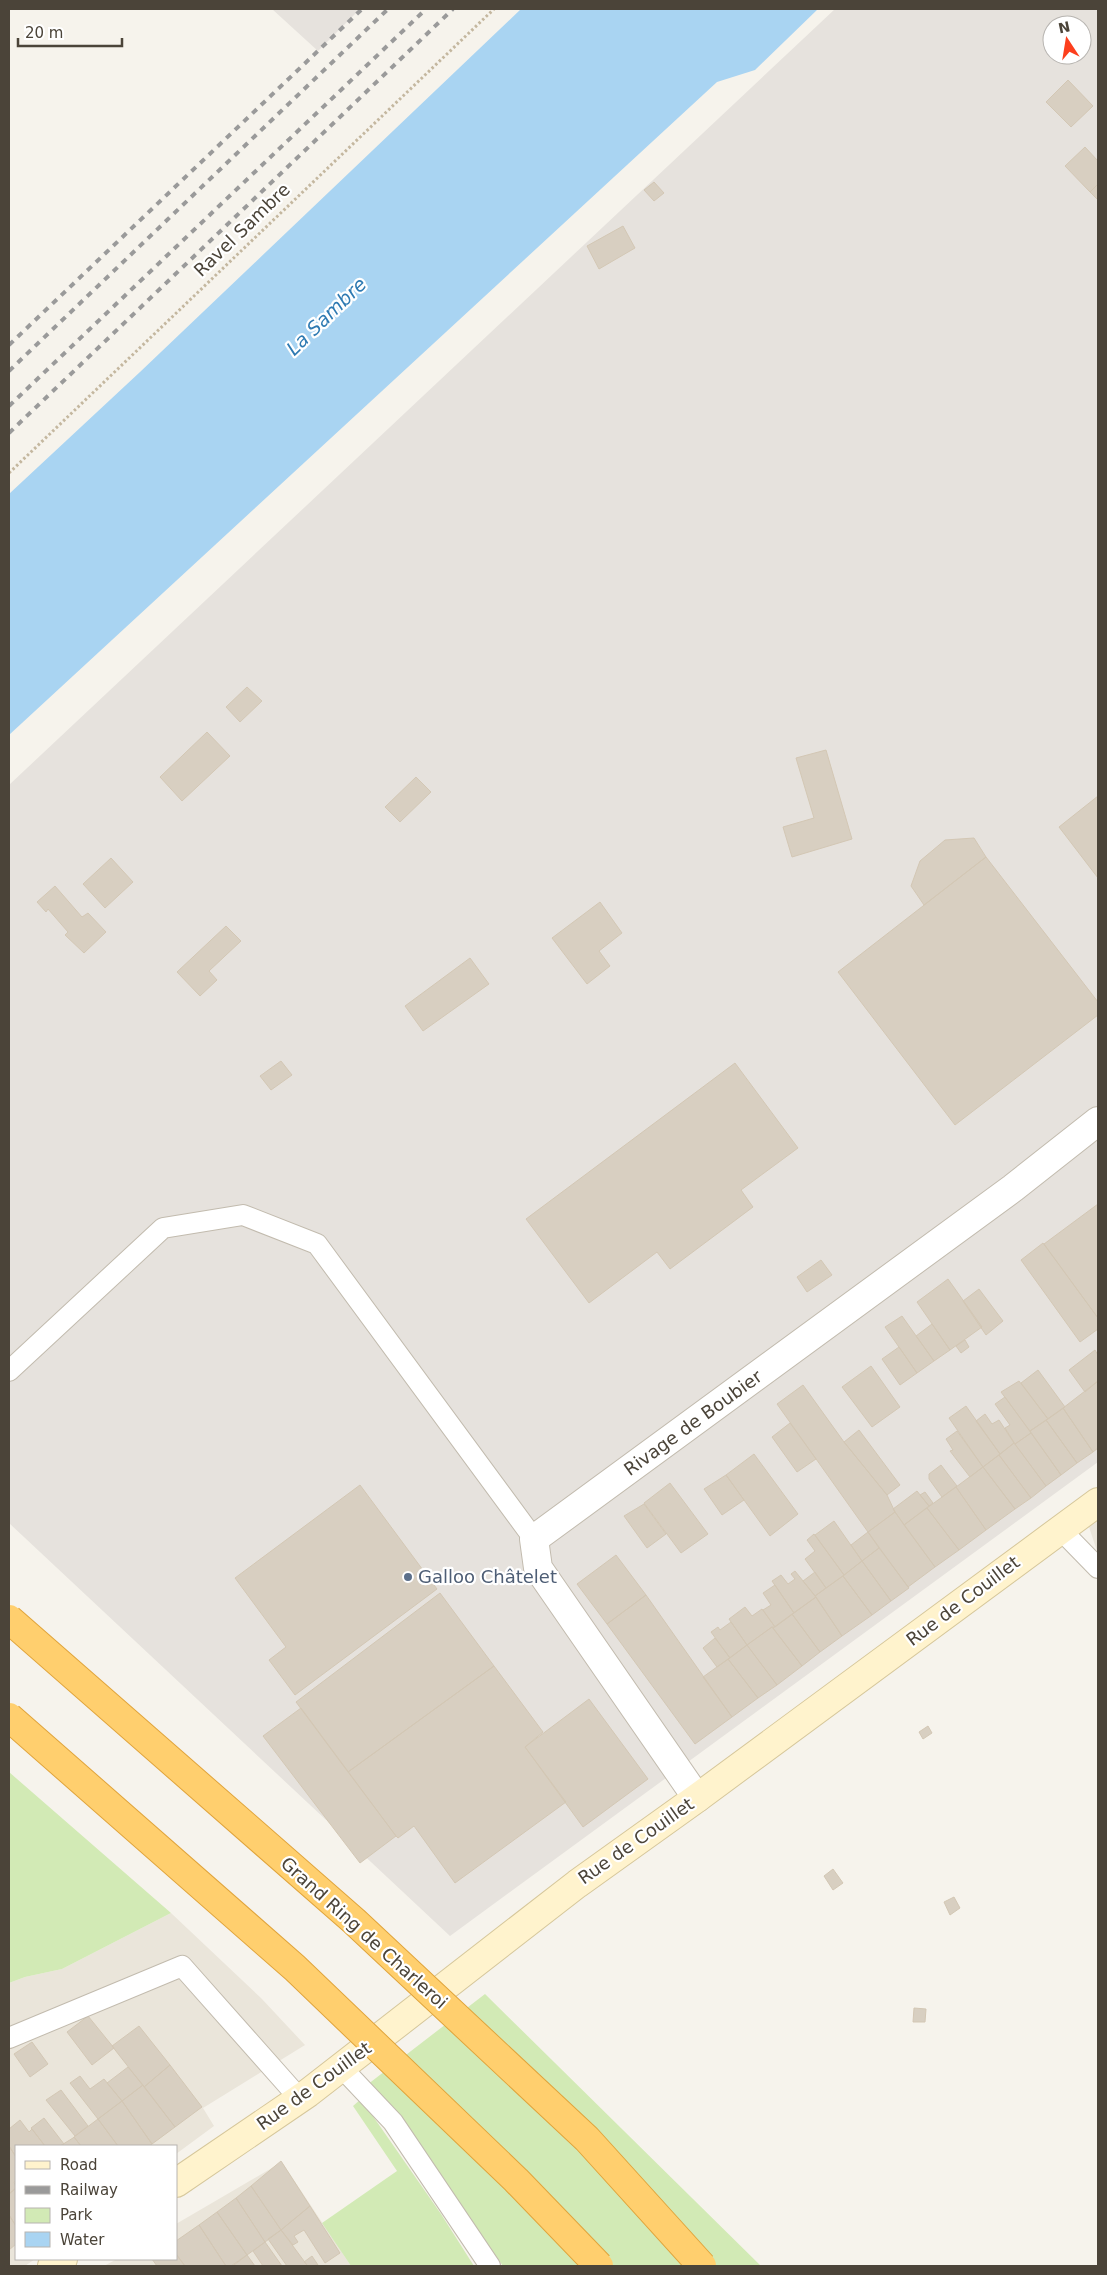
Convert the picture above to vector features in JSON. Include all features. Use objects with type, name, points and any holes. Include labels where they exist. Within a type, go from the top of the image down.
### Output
[{"type":"highway","name":"Grand Ring de Charleroi","points":[[9,1619],[354,1921],[587,2139],[702,2266]]},
{"type":"highway","points":[[9,1717],[295,1968],[516,2180],[599,2266]]},
{"type":"main road","name":"Rue de Couillet","points":[[178,2182],[300,2099],[342,2068],[577,1884],[697,1798],[1098,1502]]},
{"type":"street","name":"Rivage de Boubier","points":[[534,1539],[1013,1188],[1098,1121]]},
{"type":"street","points":[[534,1539],[538,1568],[697,1798]]},
{"type":"lane","points":[[9,1371],[163,1228],[244,1215],[317,1244],[534,1539]]},
{"type":"lane","points":[[1060,1529],[1098,1568]]},
{"type":"lane","points":[[9,2038],[182,1966],[300,2099]]},
{"type":"lane","points":[[342,2068],[393,2122],[490,2266]]},
{"type":"path","name":"Ravel Sambre","points":[[9,472],[494,9]]},
{"type":"shaded area","points":[[272,9],[360,9],[318,51]]},
{"type":"shaded area","points":[[835,9],[1098,9],[1098,1462],[450,1936],[9,1523],[9,785]]},
{"type":"shaded area","points":[[1098,1507],[1098,1554],[1086,1518]]},
{"type":"shaded area","points":[[171,1913],[261,1998],[305,2045],[203,2108],[214,2126],[178,2153],[178,2145],[15,2145],[15,2260],[34,2260],[25,2266],[9,2266],[9,1983],[25,1977],[62,1969]]},
{"type":"shaded area","points":[[282,2162],[351,2266],[104,2266],[115,2260],[178,2260],[178,2223]]},
{"type":"green space","points":[[9,1772],[171,1913],[62,1969],[25,1977],[9,1983]]},
{"type":"green space","points":[[485,1994],[761,2266],[503,2266],[461,2208],[363,2088]]},
{"type":"green space","points":[[361,2099],[441,2214],[474,2266],[351,2266],[322,2223],[397,2171],[353,2106]]},
{"type":"water","name":"La Sambre","points":[[521,9],[818,9],[755,70],[717,82],[9,735],[9,494],[140,372]]},
{"type":"building","points":[[1068,80],[1093,106],[1071,127],[1046,102]]},
{"type":"building","points":[[1085,147],[1098,161],[1098,184],[1090,192],[1065,166]]},
{"type":"building","points":[[654,182],[664,193],[654,201],[644,190]]},
{"type":"building","points":[[1098,184],[1098,200],[1090,192]]},
{"type":"building","points":[[623,226],[635,248],[599,269],[587,246]]},
{"type":"building","points":[[247,687],[262,701],[240,722],[226,707]]},
{"type":"building","points":[[207,732],[230,756],[182,801],[160,777]]},
{"type":"building","points":[[826,750],[852,839],[792,857],[783,827],[814,818],[796,758]]},
{"type":"building","points":[[416,777],[431,792],[400,822],[385,807]]},
{"type":"building","points":[[1098,796],[1098,878],[1059,827]]},
{"type":"building","points":[[974,838],[986,857],[924,905],[911,886],[920,861],[945,840]]},
{"type":"building","points":[[986,857],[1098,1002],[1098,1015],[955,1125],[838,972]]},
{"type":"building","points":[[111,858],[133,882],[105,908],[83,884]]},
{"type":"building","points":[[55,886],[82,917],[88,913],[106,932],[84,953],[65,935],[68,932],[48,909],[46,912],[37,902]]},
{"type":"building","points":[[600,902],[622,933],[599,951],[610,966],[587,984],[552,938]]},
{"type":"building","points":[[226,926],[241,941],[209,971],[217,980],[200,996],[177,972]]},
{"type":"building","points":[[470,958],[489,984],[423,1031],[405,1006]]},
{"type":"building","points":[[281,1061],[292,1075],[271,1090],[260,1076]]},
{"type":"building","points":[[735,1063],[798,1148],[741,1190],[753,1207],[670,1269],[657,1252],[589,1303],[526,1219]]},
{"type":"building","points":[[1098,1204],[1098,1318],[1044,1244]]},
{"type":"building","points":[[1043,1243],[1098,1318],[1098,1329],[1080,1342],[1021,1260]]},
{"type":"building","points":[[821,1260],[832,1275],[807,1292],[797,1277]]},
{"type":"building","points":[[948,1279],[982,1327],[950,1350],[917,1302]]},
{"type":"building","points":[[979,1289],[1003,1321],[986,1335],[963,1301]]},
{"type":"building","points":[[902,1316],[934,1361],[917,1373],[885,1327]]},
{"type":"building","points":[[932,1324],[950,1350],[934,1361],[916,1336]]},
{"type":"building","points":[[965,1340],[969,1347],[961,1353],[956,1346]]},
{"type":"building","points":[[899,1347],[917,1373],[900,1385],[882,1359]]},
{"type":"building","points":[[1095,1350],[1098,1355],[1098,1381],[1085,1392],[1069,1370]]},
{"type":"building","points":[[871,1366],[900,1407],[872,1427],[842,1387]]},
{"type":"building","points":[[1038,1370],[1065,1407],[1048,1419],[1021,1383]]},
{"type":"building","points":[[1019,1381],[1048,1419],[1030,1431],[1001,1392]]},
{"type":"building","points":[[1098,1381],[1098,1448],[1093,1452],[1063,1408]]},
{"type":"building","points":[[803,1385],[844,1442],[887,1495],[895,1512],[868,1532],[777,1404]]},
{"type":"building","points":[[1005,1397],[1031,1433],[1015,1444],[1005,1428],[1010,1425],[995,1404]]},
{"type":"building","points":[[966,1406],[1000,1454],[983,1467],[949,1418]]},
{"type":"building","points":[[1063,1408],[1093,1452],[1077,1463],[1046,1420]]},
{"type":"building","points":[[985,1414],[992,1424],[999,1420],[1014,1443],[1000,1454],[976,1421]]},
{"type":"building","points":[[1046,1420],[1077,1463],[1061,1475],[1030,1431]]},
{"type":"building","points":[[790,1423],[816,1459],[797,1472],[772,1437]]},
{"type":"building","points":[[859,1430],[900,1485],[887,1495],[844,1442]]},
{"type":"building","points":[[957,1431],[983,1467],[970,1477],[950,1451],[953,1450],[946,1439]]},
{"type":"building","points":[[1031,1433],[1061,1475],[1046,1486],[1015,1444]]},
{"type":"building","points":[[1014,1443],[1046,1486],[1031,1498],[999,1455]]},
{"type":"building","points":[[754,1454],[798,1514],[770,1536],[726,1475]]},
{"type":"building","points":[[999,1455],[1031,1498],[1015,1509],[983,1467]]},
{"type":"building","points":[[941,1465],[957,1486],[942,1497],[929,1479],[929,1474]]},
{"type":"building","points":[[983,1467],[1015,1509],[986,1530],[956,1487]]},
{"type":"building","points":[[726,1475],[744,1500],[722,1515],[704,1489]]},
{"type":"building","points":[[670,1483],[708,1534],[681,1553],[644,1503]]},
{"type":"building","points":[[360,1485],[437,1589],[295,1695],[269,1660],[286,1647],[235,1578]]},
{"type":"building","points":[[956,1487],[986,1530],[959,1550],[927,1508]]},
{"type":"building","points":[[917,1491],[929,1506],[904,1525],[893,1509]]},
{"type":"building","points":[[925,1492],[933,1503],[929,1506],[920,1495]]},
{"type":"building","points":[[644,1504],[666,1534],[647,1548],[624,1516]]},
{"type":"building","points":[[927,1508],[959,1550],[935,1567],[904,1525]]},
{"type":"building","points":[[895,1512],[935,1567],[908,1587],[868,1532]]},
{"type":"building","points":[[834,1521],[862,1561],[844,1575],[815,1535]]},
{"type":"building","points":[[868,1532],[879,1548],[862,1561],[851,1545]]},
{"type":"building","points":[[814,1534],[844,1575],[826,1588],[805,1559],[815,1551],[807,1540]]},
{"type":"building","points":[[879,1548],[909,1588],[891,1601],[862,1561]]},
{"type":"building","points":[[616,1555],[646,1595],[607,1624],[577,1584]]},
{"type":"building","points":[[862,1561],[891,1601],[872,1615],[843,1576]]},
{"type":"building","points":[[795,1571],[816,1597],[794,1613],[772,1581],[781,1575],[788,1584],[795,1579],[791,1574]]},
{"type":"building","points":[[815,1572],[826,1588],[815,1596],[803,1581]]},
{"type":"building","points":[[843,1576],[872,1615],[842,1636],[815,1596]]},
{"type":"building","points":[[775,1585],[794,1613],[775,1627],[763,1610],[771,1605],[763,1593]]},
{"type":"building","points":[[440,1593],[494,1666],[348,1772],[296,1702]]},
{"type":"building","points":[[646,1595],[732,1717],[695,1744],[607,1624]]},
{"type":"building","points":[[816,1597],[842,1636],[820,1652],[792,1614]]},
{"type":"building","points":[[745,1607],[752,1616],[762,1609],[775,1627],[772,1627],[747,1645],[729,1619]]},
{"type":"building","points":[[792,1614],[820,1652],[802,1666],[773,1628]]},
{"type":"building","points":[[731,1622],[747,1645],[730,1658],[711,1632],[718,1627],[720,1630]]},
{"type":"building","points":[[772,1627],[802,1666],[777,1685],[747,1645]]},
{"type":"building","points":[[715,1638],[730,1658],[717,1667],[703,1648]]},
{"type":"building","points":[[747,1645],[777,1685],[758,1698],[728,1659]]},
{"type":"building","points":[[728,1659],[758,1698],[732,1717],[703,1677]]},
{"type":"building","points":[[494,1666],[543,1732],[525,1747],[566,1802],[455,1883],[414,1826],[398,1838],[348,1772]]},
{"type":"building","points":[[589,1699],[648,1779],[583,1827],[525,1747]]},
{"type":"building","points":[[301,1708],[396,1836],[360,1863],[263,1736]]},
{"type":"building","points":[[928,1726],[932,1733],[923,1739],[919,1732]]},
{"type":"building","points":[[833,1869],[843,1883],[833,1890],[824,1876]]},
{"type":"building","points":[[954,1897],[960,1908],[950,1915],[944,1902]]},
{"type":"building","points":[[914,2008],[926,2009],[925,2022],[913,2022]]},
{"type":"building","points":[[88,2016],[114,2048],[92,2065],[67,2032]]},
{"type":"building","points":[[139,2026],[170,2065],[144,2087],[112,2046]]},
{"type":"building","points":[[32,2042],[48,2064],[30,2077],[14,2054]]},
{"type":"building","points":[[170,2065],[202,2107],[175,2127],[144,2087]]},
{"type":"building","points":[[128,2067],[143,2085],[122,2101],[107,2083]]},
{"type":"building","points":[[80,2076],[90,2089],[104,2079],[122,2101],[98,2119],[70,2083]]},
{"type":"building","points":[[143,2085],[175,2127],[152,2144],[122,2101]]},
{"type":"building","points":[[61,2090],[88,2126],[75,2136],[46,2100]]},
{"type":"building","points":[[122,2101],[152,2144],[117,2145],[98,2119]]},
{"type":"building","points":[[44,2118],[64,2144],[44,2145],[31,2128]]},
{"type":"building","points":[[98,2119],[117,2145],[80,2145],[74,2137]]},
{"type":"building","points":[[20,2120],[29,2132],[32,2129],[44,2145],[15,2145],[15,2155],[9,2146],[9,2129]]},
{"type":"building","points":[[73,2138],[80,2145],[62,2145]]},
{"type":"building","points":[[9,2146],[15,2155],[15,2189],[9,2194]]},
{"type":"building","points":[[281,2161],[310,2206],[281,2230],[251,2186]]},
{"type":"building","points":[[251,2186],[281,2230],[265,2242],[236,2198]]},
{"type":"building","points":[[15,2189],[15,2224],[9,2215],[9,2194]]},
{"type":"building","points":[[236,2198],[265,2242],[247,2255],[217,2212]]},
{"type":"building","points":[[310,2206],[340,2253],[325,2263],[304,2230],[294,2236],[298,2242],[293,2245],[281,2230]]},
{"type":"building","points":[[217,2212],[247,2255],[231,2266],[226,2266],[199,2225]]},
{"type":"building","points":[[9,2215],[15,2224],[15,2245],[9,2250]]},
{"type":"building","points":[[199,2225],[226,2266],[185,2266],[178,2257],[178,2240]]},
{"type":"building","points":[[281,2230],[307,2265],[287,2266],[268,2239]]},
{"type":"building","points":[[265,2242],[282,2266],[263,2266],[253,2251]]},
{"type":"building","points":[[247,2255],[255,2266],[234,2265]]},
{"type":"building","points":[[312,2256],[318,2265],[308,2266],[304,2262]]},
{"type":"building","points":[[178,2257],[185,2266],[157,2266],[153,2260],[178,2260]]},
{"type":"railway","points":[[9,345],[362,9]]},
{"type":"railway","points":[[9,371],[388,9]]},
{"type":"railway","points":[[9,406],[426,9]]},
{"type":"railway","points":[[9,433],[453,9]]},
{"type":"place","name":"Galloo Châtelet","points":[[408,1577]]}]
